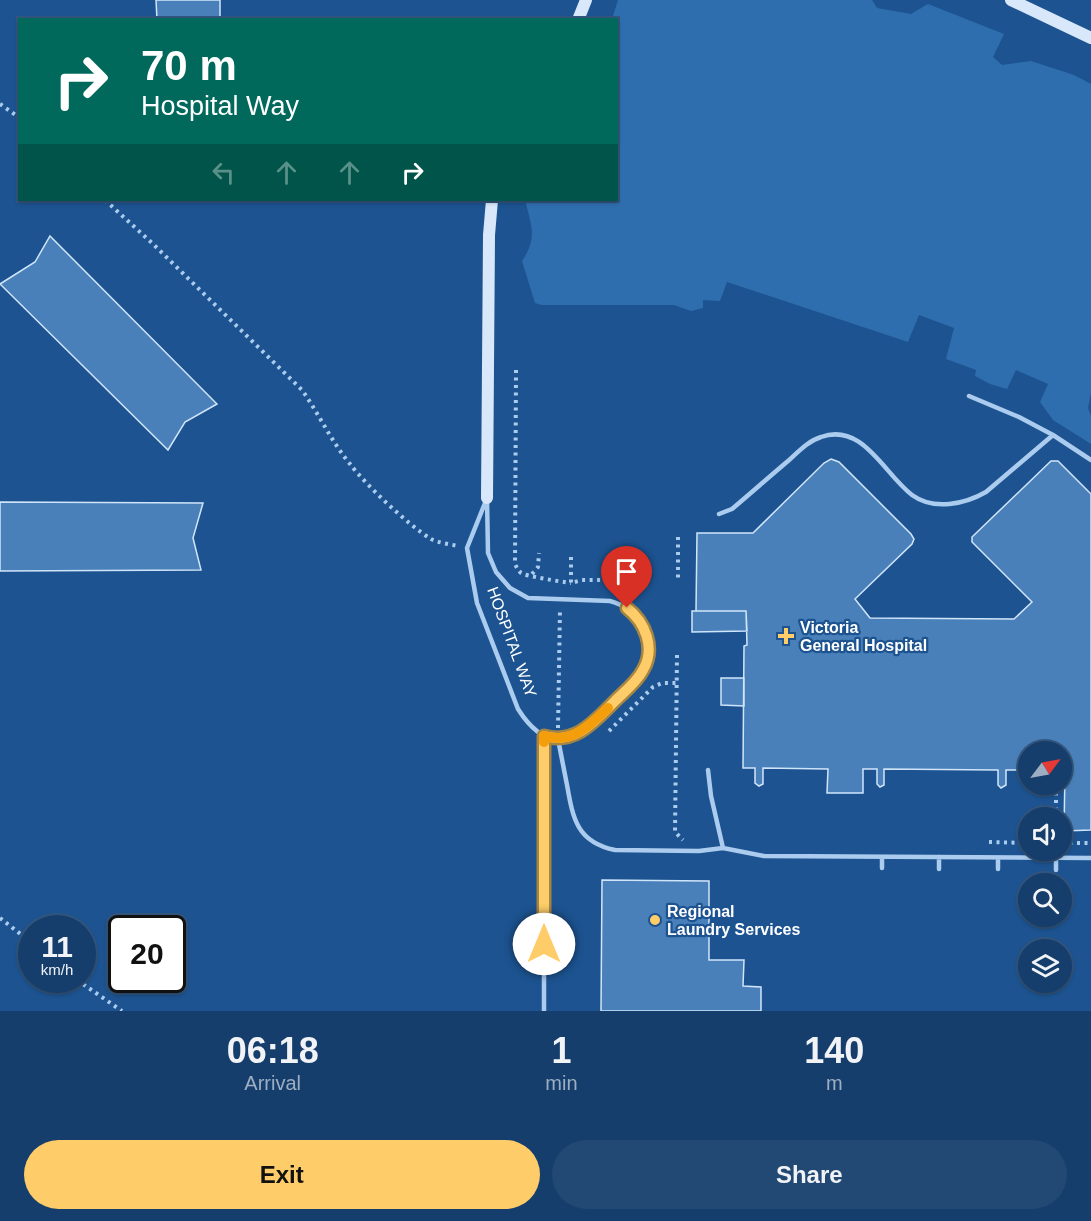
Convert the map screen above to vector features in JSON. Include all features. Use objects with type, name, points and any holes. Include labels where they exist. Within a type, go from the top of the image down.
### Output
[{"type":"street","points":[[579,18],[586,0]]},
{"type":"street","points":[[1011,0],[1091,38]]},
{"type":"street","name":"HOSPITAL WAY","points":[[488,498],[489,235],[492,201]]},
{"type":"lane","points":[[969,396],[1019,417],[1053,435],[1091,460]]},
{"type":"lane","points":[[719,514],[732,509],[810,442],[830,434],[842,434],[862,443],[912,495],[925,501],[948,504],[975,499],[986,492],[1053,435]]},
{"type":"lane","name":"HOSPITAL WAY","points":[[488,498],[467,548],[477,603],[518,709],[530,726],[544,736]]},
{"type":"lane","name":"HOSPITAL WAY","points":[[488,498],[488,553],[502,581],[518,594],[528,598],[609,601],[627,608],[640,620],[645,631],[648,655],[646,666],[639,677],[596,720],[579,733],[558,739]]},
{"type":"lane","points":[[544,1011],[544,736],[558,739],[578,828],[594,843],[615,850],[699,851],[723,848],[764,856],[1018,858]]},
{"type":"lane","points":[[708,770],[723,848]]},
{"type":"lane","points":[[882,857],[882,868]]},
{"type":"lane","points":[[939,857],[939,869]]},
{"type":"lane","points":[[998,858],[998,870]]},
{"type":"lane","points":[[1072,858],[1091,858]]},
{"type":"lane","points":[[1056,861],[1056,870]]},
{"type":"path","points":[[0,104],[18,117]]},
{"type":"path","points":[[106,201],[302,390],[350,465],[395,510],[432,540],[467,548]]},
{"type":"path","points":[[516,370],[515,564],[525,575],[571,583],[582,580],[639,580]]},
{"type":"path","points":[[678,537],[678,580]]},
{"type":"path","points":[[531,575],[538,567],[539,553]]},
{"type":"path","points":[[571,583],[572,557]]},
{"type":"path","points":[[558,739],[560,600]]},
{"type":"path","points":[[677,655],[675,832],[684,841]]},
{"type":"path","points":[[609,731],[653,687],[662,683],[677,683]]},
{"type":"path","points":[[989,843],[1018,843]]},
{"type":"path","points":[[1072,843],[1091,843]]},
{"type":"path","points":[[0,918],[18,933]]},
{"type":"path","points":[[96,993],[122,1011]]},
{"type":"shaded area","points":[[618,0],[872,0],[877,8],[911,14],[928,4],[1004,34],[993,57],[1002,65],[1031,61],[1074,75],[1091,84],[1091,393],[1088,408],[1091,416],[1091,444],[1053,420],[1040,402],[1048,384],[1016,370],[1007,389],[975,376],[976,370],[946,359],[954,328],[919,315],[908,342],[727,282],[720,301],[703,300],[703,308],[691,311],[674,305],[542,305],[535,303],[522,261],[530,246],[532,233],[527,201],[618,201],[618,18],[612,18]]},
{"type":"building","points":[[156,0],[220,0],[220,18],[157,18]]},
{"type":"building","points":[[50,236],[217,404],[185,422],[168,450],[0,284],[35,262]]},
{"type":"building","points":[[831,459],[839,462],[914,539],[912,544],[855,599],[870,618],[1014,619],[1032,602],[972,542],[972,537],[1051,461],[1058,461],[1091,494],[1091,830],[1072,831],[1072,807],[1064,807],[1065,795],[1072,795],[1072,741],[1018,741],[1018,770],[1006,770],[1006,785],[1001,788],[998,785],[998,770],[884,769],[884,785],[880,787],[877,784],[877,769],[863,769],[863,793],[827,793],[828,769],[763,768],[763,784],[759,786],[755,783],[755,768],[743,768],[746,611],[696,611],[697,533],[753,533],[824,463]]},
{"type":"building","points":[[0,502],[203,503],[193,538],[201,570],[0,571]]},
{"type":"building","points":[[692,611],[746,611],[747,631],[692,632]]},
{"type":"building","points":[[721,678],[744,678],[744,706],[721,705]]},
{"type":"building","name":"Regional Laundry Services","points":[[602,880],[709,881],[709,960],[744,960],[743,986],[761,987],[761,1011],[601,1011]]},
{"type":"slow traffic","points":[[544,742],[544,736],[560,739],[579,733],[608,708]]},
{"type":"place","name":"Victoria General Hospital","points":[[786,636]]},
{"type":"place","name":"Regional Laundry Services","points":[[655,920]]},
{"type":"route","points":[[544,944],[544,736],[560,739],[579,733],[596,720],[643,671],[648,655],[647,637],[640,620],[627,608]]}]
